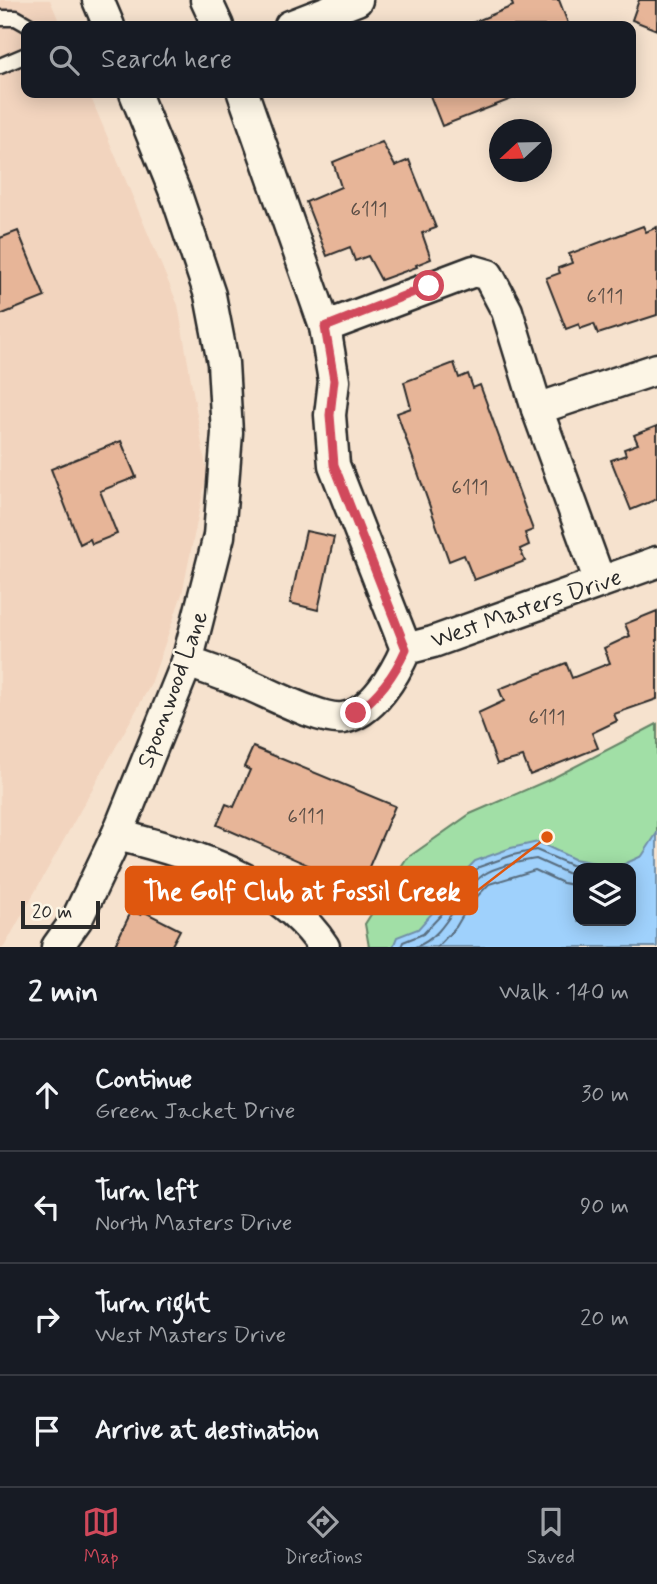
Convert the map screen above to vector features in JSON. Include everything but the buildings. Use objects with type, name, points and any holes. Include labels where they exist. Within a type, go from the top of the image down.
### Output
[{"type":"street","points":[[206,0],[216,21]]},
{"type":"street","points":[[303,21],[357,0]]},
{"type":"street","name":"Spoonwood Lane","points":[[57,947],[77,919],[117,835],[187,662],[219,536],[228,433],[223,363],[209,295],[177,197],[137,98]]},
{"type":"street","points":[[245,98],[325,327],[334,380],[330,415],[334,465],[406,649]]},
{"type":"street","points":[[325,327],[474,271],[488,275],[507,311],[537,409],[600,582]]},
{"type":"street","points":[[537,409],[657,369]]},
{"type":"street","name":"West Masters Drive","points":[[187,662],[324,716],[342,718],[356,713],[374,699],[397,670],[406,649],[433,642],[657,562]]},
{"type":"street","points":[[117,835],[175,849],[243,879],[302,918],[324,947]]},
{"type":"lane","points":[[0,18],[16,18],[21,21]]},
{"type":"lane","points":[[0,66],[21,57]]},
{"type":"shaded area","points":[[0,0],[50,0],[59,21],[21,21],[21,98],[91,98],[178,305],[207,473],[182,594],[151,684],[4,947],[0,947]]},
{"type":"green space","points":[[657,724],[657,947],[369,947],[365,924],[406,859],[470,814],[553,778]]},
{"type":"water","points":[[657,833],[657,947],[393,947],[397,937],[418,929],[435,910],[449,888],[475,861],[538,842],[574,859],[596,863],[573,863],[573,926],[636,926],[636,863],[627,863],[642,856]]},
{"type":"place","name":"The Golf Club at Fossil Creek","points":[[547,837]]},
{"type":"route","points":[[356,713],[374,699],[397,670],[406,649],[334,465],[330,415],[334,380],[325,327],[429,286]]}]
